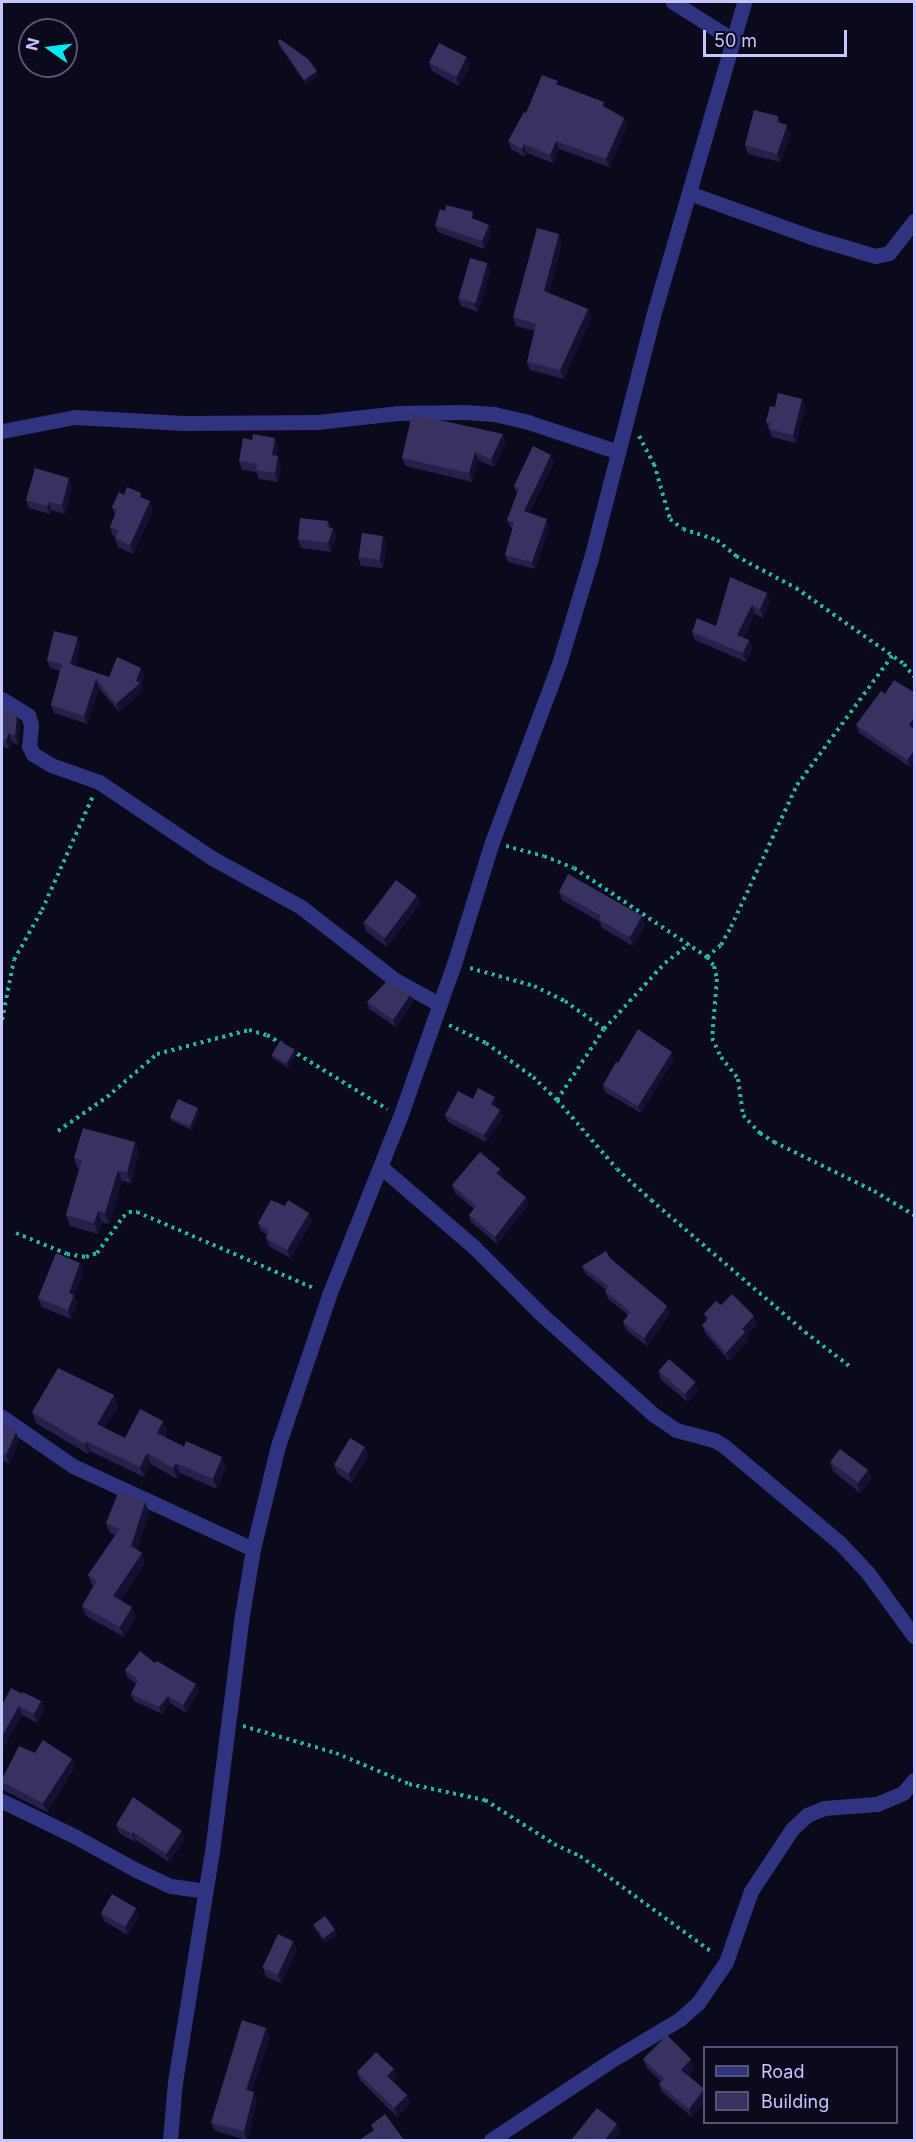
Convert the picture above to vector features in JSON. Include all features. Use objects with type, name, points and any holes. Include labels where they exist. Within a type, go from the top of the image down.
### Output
[{"type":"street","points":[[673,2],[733,40]]},
{"type":"street","points":[[170,2140],[175,2082],[212,1852],[227,1722],[253,1549],[278,1446],[329,1295],[400,1117],[454,964],[492,842],[559,664],[591,558],[627,414],[744,2]]},
{"type":"street","points":[[689,193],[811,237],[875,256],[889,253],[915,221]]},
{"type":"street","points":[[2,431],[75,417],[184,423],[317,422],[399,413],[464,412],[494,414],[528,422],[618,452]]},
{"type":"street","points":[[2,699],[28,715],[31,725],[29,746],[33,754],[51,765],[99,782],[212,858],[301,907],[338,939],[437,1011]]},
{"type":"street","points":[[381,1167],[474,1247],[541,1314],[654,1415],[676,1430],[714,1440],[723,1446],[839,1542],[868,1573],[915,1636]]},
{"type":"street","points":[[2,1417],[73,1466],[253,1549]]},
{"type":"street","points":[[491,2140],[615,2058],[680,2019],[711,1986],[726,1962],[751,1891],[792,1829],[807,1815],[824,1808],[877,1804],[903,1792],[915,1780]]},
{"type":"street","points":[[2,1801],[171,1886],[205,1891]]},
{"type":"path","points":[[627,414],[654,464],[670,519],[683,529],[717,540],[736,556],[796,588],[904,664],[915,677]]},
{"type":"path","points":[[707,957],[721,945],[731,927],[797,786],[893,656]]},
{"type":"path","points":[[2,1020],[14,960],[42,910],[99,782]]},
{"type":"path","points":[[492,842],[544,856],[574,868],[707,957],[714,966],[717,979],[712,1038],[721,1057],[738,1079],[743,1115],[760,1133],[774,1142],[874,1191],[915,1215]]},
{"type":"path","points":[[557,1100],[604,1029],[665,963],[689,944]]},
{"type":"path","points":[[454,964],[534,986],[565,1001],[604,1029]]},
{"type":"path","points":[[437,1011],[533,1077],[557,1100],[617,1169],[805,1332],[852,1368]]},
{"type":"path","points":[[58,1131],[107,1096],[157,1054],[249,1030],[267,1035],[400,1117]]},
{"type":"path","points":[[16,1233],[67,1254],[86,1257],[97,1253],[123,1217],[129,1212],[137,1212],[329,1295]]},
{"type":"path","points":[[227,1722],[336,1753],[409,1784],[485,1800],[554,1844],[580,1856],[726,1962]]},
{"type":"building","points":[[280,39],[308,59],[317,71],[304,80],[278,41]]},
{"type":"building","points":[[439,43],[467,57],[457,77],[429,63]]},
{"type":"building","points":[[542,75],[558,81],[556,84],[604,102],[603,106],[624,118],[606,159],[556,141],[550,155],[524,144],[522,149],[508,141],[524,112],[526,113]]},
{"type":"building","points":[[754,110],[778,116],[777,122],[787,125],[777,154],[745,145]]},
{"type":"building","points":[[446,205],[473,212],[472,218],[489,225],[482,241],[435,225],[440,209],[445,211]]},
{"type":"building","points":[[537,228],[559,234],[544,291],[588,309],[560,370],[527,362],[536,324],[513,317]]},
{"type":"building","points":[[470,258],[487,263],[476,303],[458,298]]},
{"type":"building","points":[[778,393],[802,399],[793,435],[769,429],[771,423],[766,422],[770,406],[775,407]]},
{"type":"building","points":[[412,414],[503,434],[491,459],[475,452],[469,473],[402,458]]},
{"type":"building","points":[[253,434],[275,438],[272,455],[278,456],[275,473],[256,470],[257,464],[239,461],[243,438],[252,440]]},
{"type":"building","points":[[533,446],[551,455],[524,511],[547,519],[532,562],[505,555],[514,523],[507,520],[519,488],[514,486]]},
{"type":"building","points":[[35,468],[69,478],[62,505],[48,502],[47,506],[26,500]]},
{"type":"building","points":[[127,487],[141,493],[140,497],[150,501],[130,545],[115,538],[119,531],[110,527],[117,510],[112,507],[119,492],[124,495]]},
{"type":"building","points":[[300,518],[328,521],[327,527],[333,528],[328,543],[298,539]]},
{"type":"building","points":[[362,533],[383,536],[379,560],[359,557]]},
{"type":"building","points":[[730,577],[767,593],[760,609],[752,605],[737,635],[749,640],[743,653],[692,632],[697,618],[716,626]]},
{"type":"building","points":[[54,631],[78,637],[70,664],[109,677],[117,657],[141,668],[136,681],[140,683],[116,704],[96,679],[84,716],[51,705],[62,664],[47,660]]},
{"type":"building","points":[[894,680],[915,693],[915,716],[909,725],[915,730],[915,749],[907,760],[856,725],[881,691],[885,694]]},
{"type":"building","points":[[2,708],[17,715],[15,736],[9,733],[6,740],[2,739]]},
{"type":"building","points":[[568,874],[642,916],[630,937],[599,920],[601,916],[559,892]]},
{"type":"building","points":[[396,880],[417,896],[385,938],[364,922]]},
{"type":"building","points":[[387,981],[410,995],[393,1020],[367,1002]]},
{"type":"building","points":[[638,1029],[672,1052],[638,1106],[603,1085]]},
{"type":"building","points":[[280,1041],[295,1050],[286,1063],[272,1055]]},
{"type":"building","points":[[478,1088],[495,1097],[491,1104],[500,1110],[484,1135],[445,1115],[458,1091],[473,1099]]},
{"type":"building","points":[[178,1099],[198,1108],[190,1126],[170,1117]]},
{"type":"building","points":[[83,1128],[135,1142],[127,1172],[118,1170],[105,1213],[98,1211],[94,1223],[66,1215],[82,1160],[74,1158]]},
{"type":"building","points":[[480,1152],[500,1169],[496,1173],[526,1197],[495,1237],[469,1215],[476,1206],[452,1185]]},
{"type":"building","points":[[271,1200],[285,1206],[288,1200],[309,1213],[287,1250],[266,1238],[269,1231],[258,1223]]},
{"type":"building","points":[[606,1251],[610,1258],[667,1306],[644,1338],[623,1322],[630,1312],[605,1291],[609,1287],[582,1266]]},
{"type":"building","points":[[56,1253],[80,1263],[69,1293],[74,1295],[68,1310],[38,1298]]},
{"type":"building","points":[[732,1294],[754,1316],[742,1329],[745,1332],[726,1353],[702,1325],[709,1318],[704,1314],[716,1301],[721,1305]]},
{"type":"building","points":[[669,1359],[695,1382],[685,1394],[659,1371]]},
{"type":"building","points":[[58,1368],[114,1395],[97,1424],[125,1438],[140,1409],[163,1421],[157,1433],[184,1447],[186,1441],[222,1457],[213,1479],[176,1463],[173,1468],[147,1453],[140,1467],[86,1441],[85,1444],[32,1412]]},
{"type":"building","points":[[2,1423],[16,1432],[6,1455],[2,1453]]},
{"type":"building","points":[[350,1438],[365,1447],[349,1473],[334,1465]]},
{"type":"building","points":[[840,1449],[868,1470],[858,1483],[830,1462]]},
{"type":"building","points":[[119,1491],[145,1502],[131,1546],[142,1553],[113,1596],[132,1607],[120,1627],[82,1606],[97,1581],[88,1575],[120,1529],[106,1523]]},
{"type":"building","points":[[140,1651],[155,1663],[157,1661],[196,1684],[183,1705],[168,1696],[159,1707],[131,1694],[138,1680],[125,1670]]},
{"type":"building","points":[[11,1688],[41,1701],[34,1714],[19,1706],[2,1736],[2,1705]]},
{"type":"building","points":[[43,1740],[72,1759],[43,1803],[2,1782],[2,1779],[19,1746],[35,1753]]},
{"type":"building","points":[[133,1797],[182,1831],[166,1854],[133,1832],[132,1834],[116,1825]]},
{"type":"building","points":[[112,1894],[136,1908],[125,1927],[101,1913]]},
{"type":"building","points":[[325,1916],[335,1930],[324,1938],[314,1924]]},
{"type":"building","points":[[278,1934],[293,1941],[278,1975],[262,1968]]},
{"type":"building","points":[[242,2020],[266,2028],[246,2090],[254,2092],[244,2131],[211,2123]]},
{"type":"building","points":[[667,2035],[691,2059],[681,2070],[703,2090],[689,2109],[659,2084],[664,2079],[643,2059]]},
{"type":"building","points":[[376,2052],[394,2069],[387,2076],[407,2095],[394,2108],[357,2072]]},
{"type":"building","points":[[597,2108],[617,2124],[605,2140],[571,2140]]},
{"type":"building","points":[[385,2114],[404,2140],[362,2140],[374,2130],[371,2125]]}]
